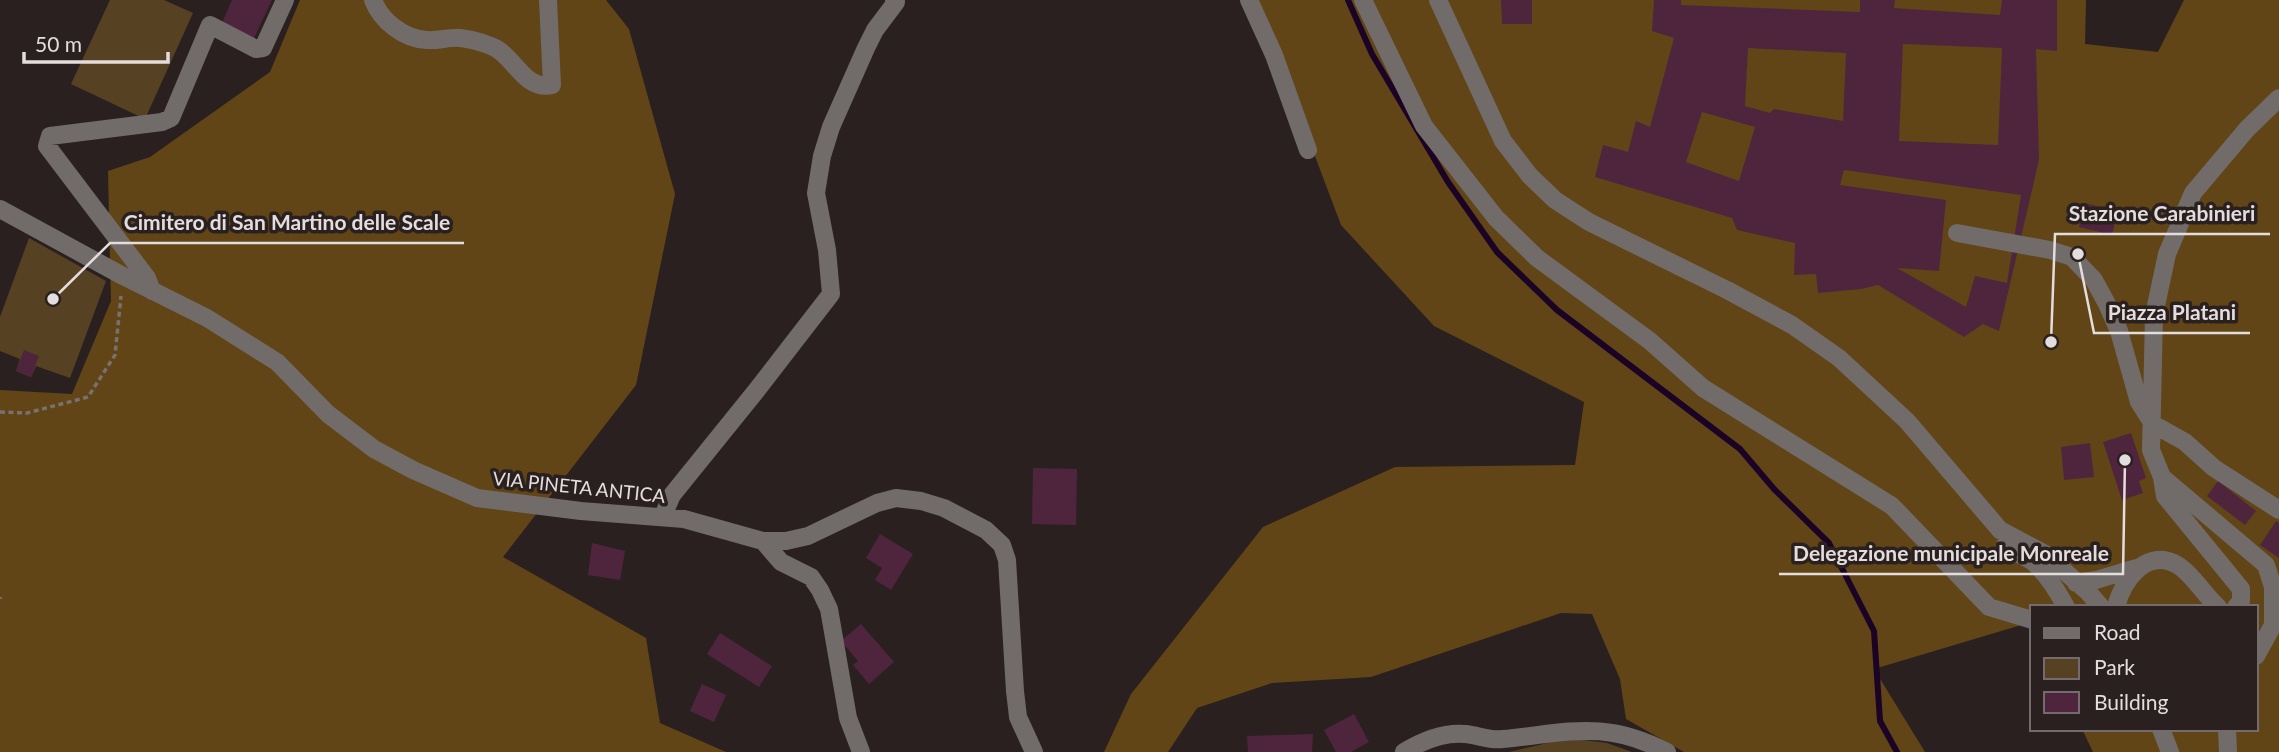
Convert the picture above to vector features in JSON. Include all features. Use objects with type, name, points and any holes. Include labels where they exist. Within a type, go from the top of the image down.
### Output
[{"type":"street","points":[[152,291],[146,278],[47,146],[50,136],[162,122],[171,118],[210,25],[256,49],[263,48],[285,0]]},
{"type":"street","points":[[373,0],[378,12],[389,24],[410,36],[426,41],[458,38],[496,47],[530,81],[546,86],[552,85],[548,0]]},
{"type":"street","points":[[1249,0],[1274,55],[1308,150]]},
{"type":"street","points":[[1363,0],[1424,126],[1496,218],[1537,258],[1650,341],[1703,388],[1892,506],[1989,607],[2030,619]]},
{"type":"street","points":[[1438,0],[1503,141],[1530,176],[1555,200],[1589,222],[1792,325],[1839,358],[1907,421],[2000,530],[2009,548],[2034,563],[2065,605]]},
{"type":"street","points":[[663,516],[672,495],[765,381],[831,294],[827,250],[816,193],[822,156],[831,127],[866,48],[891,7]]},
{"type":"street","points":[[2238,605],[2241,601],[2241,589],[2165,496],[2162,477],[2151,450],[2154,315],[2167,254],[2193,193],[2247,129],[2279,98]]},
{"type":"street","name":"VIA PINETA ANTICA","points":[[0,209],[207,318],[277,362],[328,414],[374,449],[477,498],[581,511],[684,519],[763,541],[786,541],[808,536],[877,503],[897,498],[944,508],[986,530],[1002,545],[1007,560],[1016,704],[1021,724],[1034,752]]},
{"type":"street","points":[[1957,233],[2072,257],[2094,280],[2119,331],[2139,402],[2152,424],[2185,442],[2214,468],[2279,510]]},
{"type":"street","points":[[2162,477],[2266,565],[2273,587],[2273,625],[2258,652]]},
{"type":"street","points":[[2000,530],[2045,554],[2099,605]]},
{"type":"street","points":[[763,541],[782,562],[811,577],[829,609],[848,718],[861,752]]},
{"type":"street","points":[[2076,583],[2096,580],[2158,560],[2179,566],[2216,605]]},
{"type":"street","points":[[2117,605],[2125,582],[2136,568]]},
{"type":"street","points":[[1404,752],[1438,736],[1463,734],[1500,740],[1575,730],[1604,731],[1667,752]]},
{"type":"street","points":[[2162,731],[2170,752]]},
{"type":"street","points":[[2227,731],[2228,752]]},
{"type":"path","points":[[0,412],[27,413],[88,397],[115,355],[123,276]]},
{"type":"green space","points":[[110,0],[164,0],[193,13],[145,119],[71,84]]},
{"type":"green space","points":[[29,238],[106,281],[70,378],[36,366],[31,377],[16,371],[20,359],[0,351],[0,317]]},
{"type":"green space","points":[[1568,738],[1607,743],[1632,752],[1509,752]]},
{"type":"shaded area","points":[[300,0],[606,0],[629,29],[675,194],[636,385],[503,557],[646,638],[660,723],[726,752],[0,752],[0,390],[72,394],[111,301],[108,171],[150,157],[270,72]]},
{"type":"shaded area","points":[[1256,0],[2086,0],[2085,44],[2158,52],[2184,0],[2279,0],[2279,752],[2093,752],[2083,731],[2258,731],[2258,605],[2030,605],[2030,627],[2028,623],[1874,669],[1925,752],[1684,752],[1626,719],[1620,679],[1592,614],[1561,613],[1371,677],[1272,683],[1197,708],[1168,752],[1104,752],[1131,694],[1263,527],[1395,467],[1575,465],[1584,402],[1434,326],[1341,225]]},
{"type":"building","points":[[232,0],[272,0],[254,38],[222,23]]},
{"type":"building","points":[[1501,0],[1532,0],[1532,24],[1502,24]]},
{"type":"building","points":[[1654,0],[1681,0],[1681,5],[1860,12],[1860,0],[1895,0],[1894,8],[2000,15],[2002,0],[2057,0],[2057,51],[2036,49],[2039,160],[1999,331],[1983,324],[1964,337],[1878,285],[1818,293],[1816,274],[1794,275],[1795,243],[1737,230],[1732,218],[1595,177],[1603,145],[1628,152],[1636,121],[1650,127],[1674,38],[1652,31]],"holes":[[[1903,44],[2002,48],[1998,145],[1899,141]],[[1748,48],[1846,53],[1843,121],[1774,109],[1770,113],[1745,106]],[[1702,112],[1755,127],[1739,181],[1686,162]],[[1844,170],[2021,195],[2007,283],[1975,276],[1966,307],[1897,268],[1939,271],[1946,200],[1840,185]]]},
{"type":"building","points":[[2084,203],[2118,211],[2112,235],[2079,227]]},
{"type":"building","points":[[24,350],[39,356],[31,377],[16,371]]},
{"type":"building","points":[[2131,433],[2146,478],[2139,481],[2143,493],[2122,500],[2103,442]]},
{"type":"building","points":[[2090,443],[2094,477],[2064,480],[2061,447]]},
{"type":"building","points":[[1033,468],[1077,469],[1076,525],[1032,524]]},
{"type":"building","points":[[2218,481],[2256,511],[2245,525],[2207,496]]},
{"type":"building","points":[[2276,521],[2279,523],[2279,558],[2260,545]]},
{"type":"building","points":[[880,534],[913,554],[891,590],[875,580],[882,568],[866,558]]},
{"type":"building","points":[[592,543],[625,551],[620,580],[588,575]]},
{"type":"building","points":[[861,624],[894,662],[869,684],[853,665],[858,661],[841,641]]},
{"type":"building","points":[[720,633],[772,666],[759,687],[707,654]]},
{"type":"building","points":[[702,684],[726,695],[714,722],[690,711]]},
{"type":"building","points":[[1354,714],[1369,742],[1351,752],[1336,752],[1324,730]]},
{"type":"building","points":[[1313,734],[1312,752],[1248,752],[1247,736]]},
{"type":"waterway","points":[[1348,0],[1372,54],[1448,182],[1497,252],[1557,310],[1740,449],[1774,489],[1829,543],[1874,631],[1880,721],[1897,752]]},
{"type":"place","name":"Piazza Platani","points":[[2078,254]]},
{"type":"place","name":"Cimitero di San Martino delle Scale","points":[[53,299]]},
{"type":"place","name":"Stazione Carabinieri","points":[[2051,342]]},
{"type":"place","name":"Delegazione municipale Monreale","points":[[2125,460]]}]
